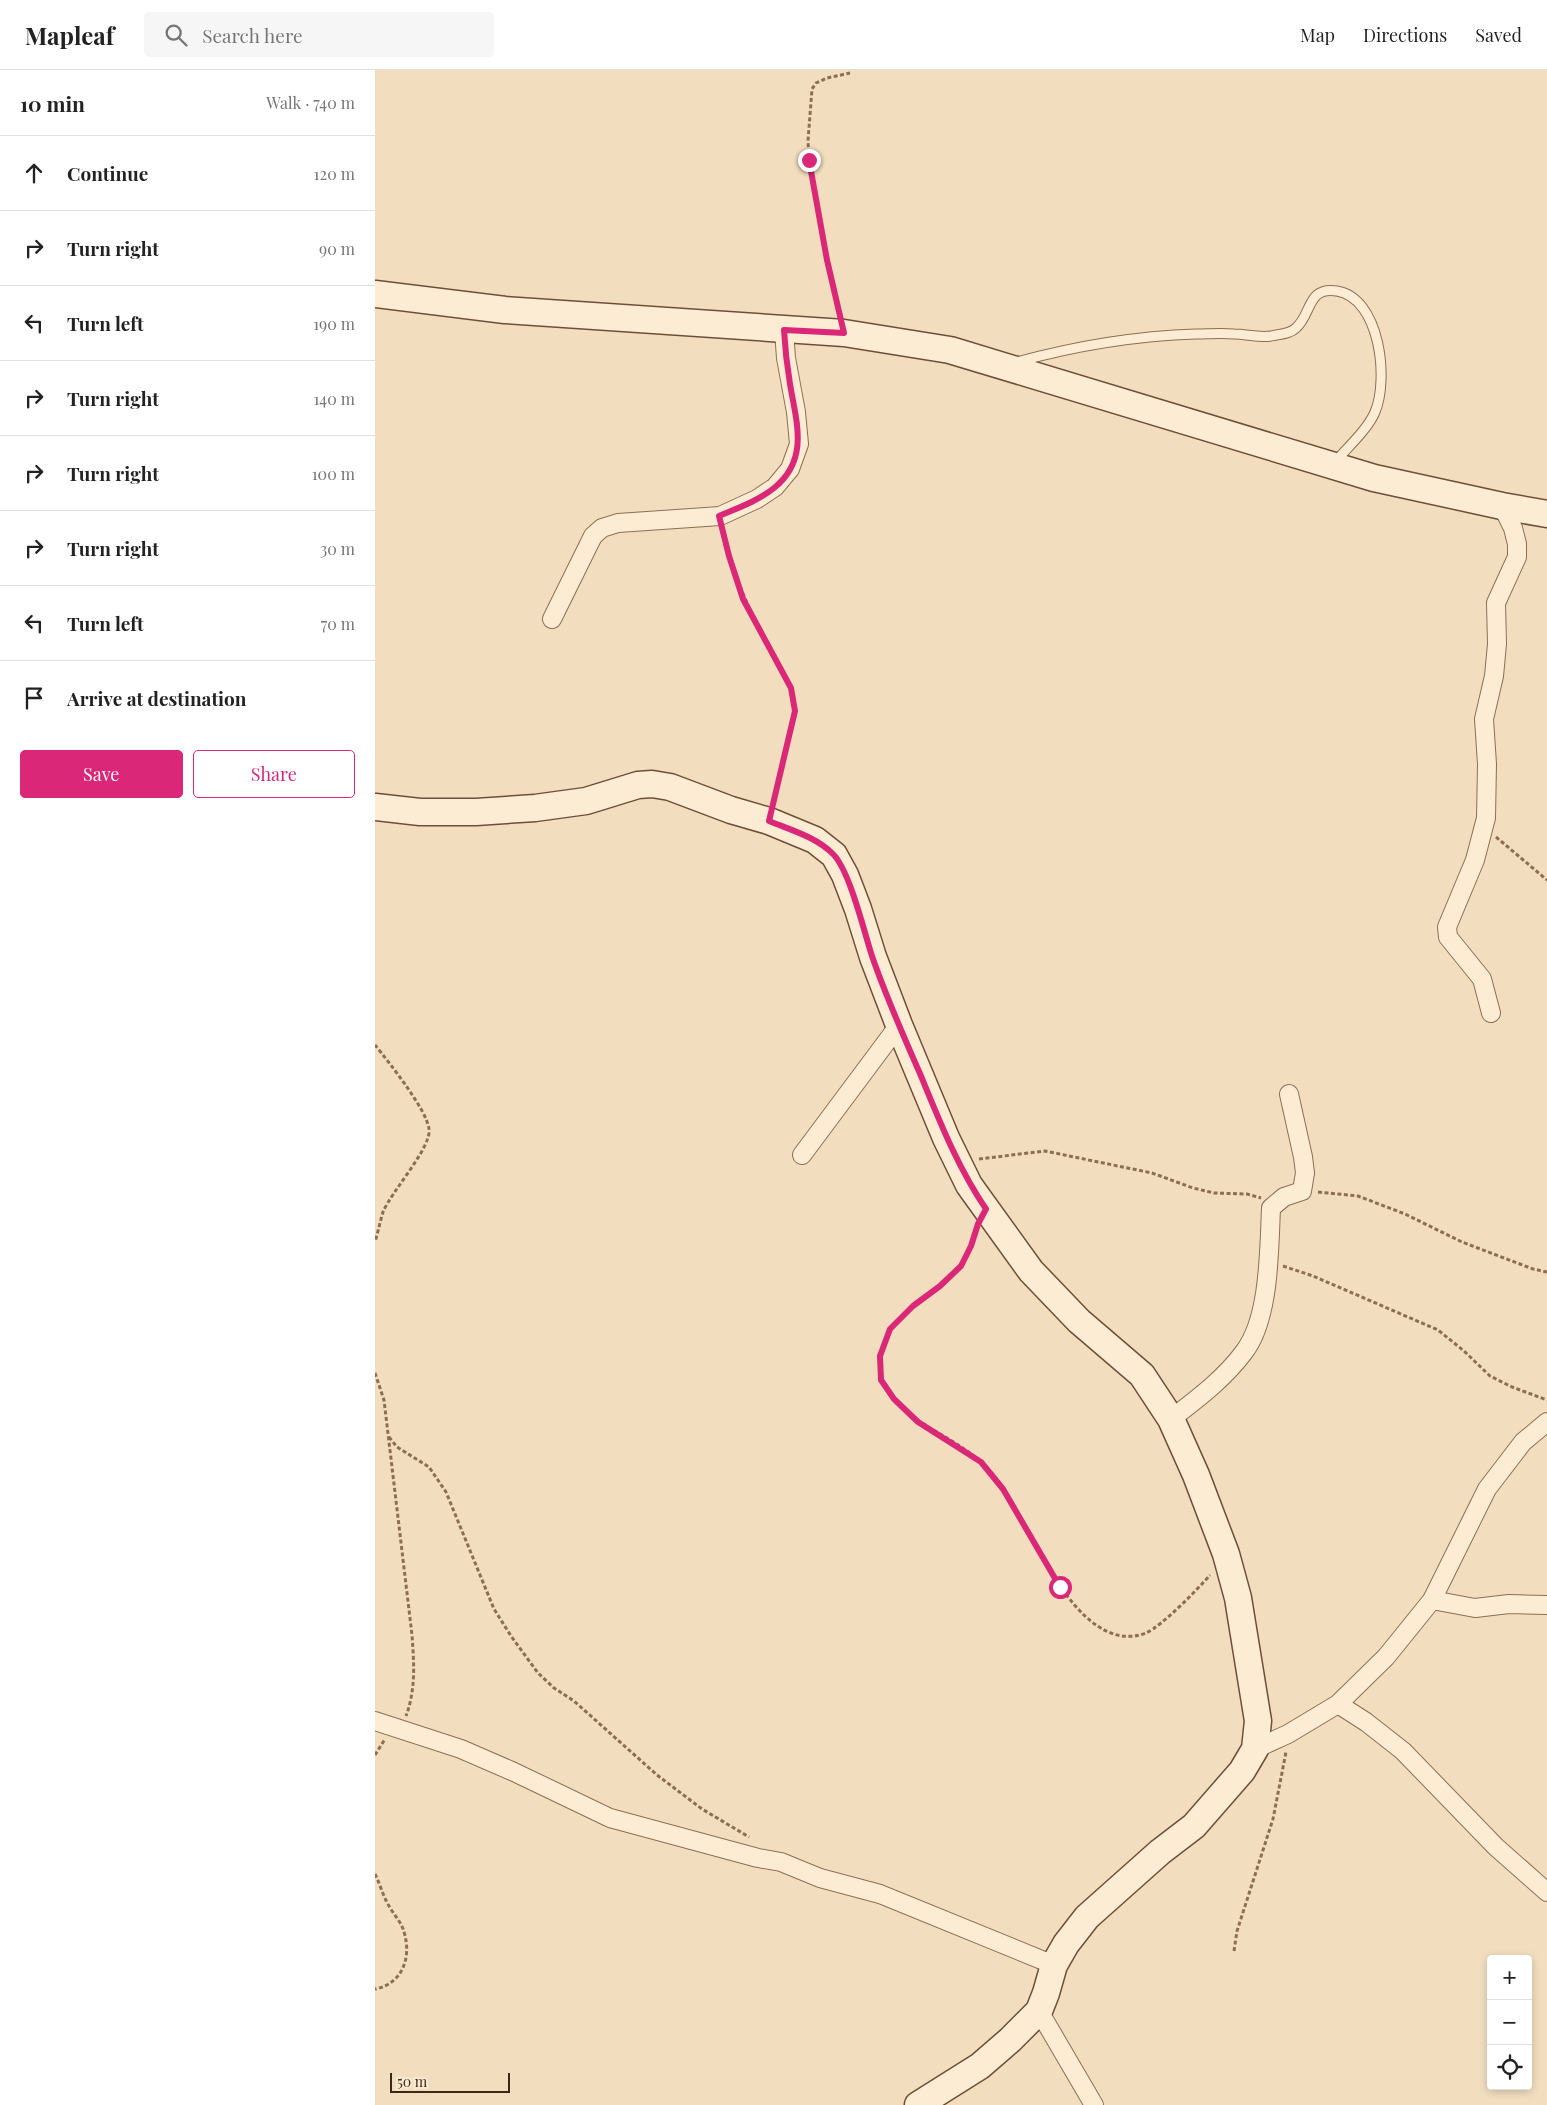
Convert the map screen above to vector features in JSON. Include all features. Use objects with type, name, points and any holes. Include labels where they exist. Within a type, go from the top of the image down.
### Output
[{"type":"street","points":[[375,294],[505,310],[844,333],[950,350],[1374,478],[1547,514]]},
{"type":"street","points":[[552,619],[593,536],[602,528],[618,523],[719,516],[757,499],[775,487],[790,470],[799,444],[799,430],[790,385],[784,330]]},
{"type":"street","points":[[1491,1013],[1482,979],[1449,936],[1447,927],[1475,860],[1484,827],[1487,784],[1484,719],[1495,668],[1497,644],[1496,603],[1517,557],[1517,544],[1513,528],[1502,506]]},
{"type":"street","points":[[375,806],[420,812],[476,812],[535,808],[586,800],[638,784],[652,784],[670,787],[731,810],[769,821],[815,840],[834,855],[845,875],[899,1025],[969,1185],[1031,1271],[1079,1322],[1142,1375],[1171,1419],[1196,1475],[1226,1554],[1238,1598],[1258,1720],[1255,1749],[1242,1771],[1194,1826],[1160,1852],[1087,1917],[1066,1944],[1054,1965],[1039,2011],[980,2066],[918,2105]]},
{"type":"street","points":[[803,1155],[899,1025]]},
{"type":"street","points":[[1171,1419],[1201,1396],[1245,1351],[1255,1330],[1268,1285],[1271,1208],[1284,1197],[1302,1191],[1305,1173],[1289,1094]]},
{"type":"street","points":[[1255,1749],[1288,1734],[1338,1704],[1387,1657],[1431,1600],[1487,1489],[1523,1442],[1547,1422]]},
{"type":"street","points":[[1431,1600],[1475,1608],[1509,1604],[1547,1605]]},
{"type":"street","points":[[1338,1704],[1403,1750],[1496,1847],[1547,1892]]},
{"type":"street","points":[[375,1721],[461,1749],[610,1818],[758,1858],[781,1862],[820,1878],[880,1894],[1054,1965]]},
{"type":"street","points":[[1039,2011],[1094,2105]]},
{"type":"lane","points":[[1005,366],[1046,354],[1108,341],[1193,334],[1231,333],[1265,337],[1285,334],[1296,328],[1305,314],[1309,303],[1317,294],[1327,290],[1345,293],[1354,297],[1360,303],[1369,318],[1380,357],[1382,375],[1380,395],[1375,413],[1332,466]]},
{"type":"path","points":[[844,333],[827,260],[808,140],[812,90],[815,83],[827,78],[850,73]]},
{"type":"path","points":[[719,516],[729,556],[743,599],[791,688],[794,700],[795,711],[769,821]]},
{"type":"path","points":[[1484,827],[1547,880]]},
{"type":"path","points":[[375,1045],[415,1101],[426,1119],[430,1130],[425,1146],[383,1211],[375,1242]]},
{"type":"path","points":[[957,1161],[1045,1151],[1152,1173],[1193,1188],[1214,1193],[1247,1194],[1266,1199],[1271,1208]]},
{"type":"path","points":[[1302,1191],[1358,1196],[1405,1214],[1463,1242],[1533,1269],[1547,1272]]},
{"type":"path","points":[[986,1209],[961,1266],[940,1286],[913,1306],[890,1329],[880,1356],[881,1380],[894,1399],[918,1422],[981,1462],[1003,1489],[1060,1587],[1090,1623],[1111,1633],[1138,1635],[1148,1632],[1167,1618],[1199,1587],[1226,1554]]},
{"type":"path","points":[[1268,1260],[1313,1276],[1437,1330],[1464,1351],[1491,1376],[1512,1387],[1547,1400]]},
{"type":"path","points":[[375,1373],[384,1400],[389,1437],[415,1674],[409,1706],[401,1728]]},
{"type":"path","points":[[389,1437],[397,1447],[429,1467],[446,1492],[494,1608],[511,1636],[539,1673],[554,1688],[574,1701],[664,1781],[702,1809],[752,1839]]},
{"type":"path","points":[[1234,1951],[1237,1931],[1273,1819],[1282,1781],[1288,1734]]},
{"type":"path","points":[[375,1874],[388,1905],[404,1931],[406,1955],[397,1978],[391,1985],[375,1990]]},
{"type":"route","points":[[809,160],[827,260],[844,333],[784,330],[790,385],[799,430],[799,444],[790,470],[775,487],[757,499],[719,516],[729,556],[743,599],[791,688],[794,700],[795,711],[769,821],[815,840],[834,855],[845,875],[899,1025],[947,1138],[969,1185],[986,1209],[961,1266],[940,1286],[913,1306],[890,1329],[880,1356],[881,1380],[894,1399],[918,1422],[981,1462],[1003,1489],[1060,1587]]}]
